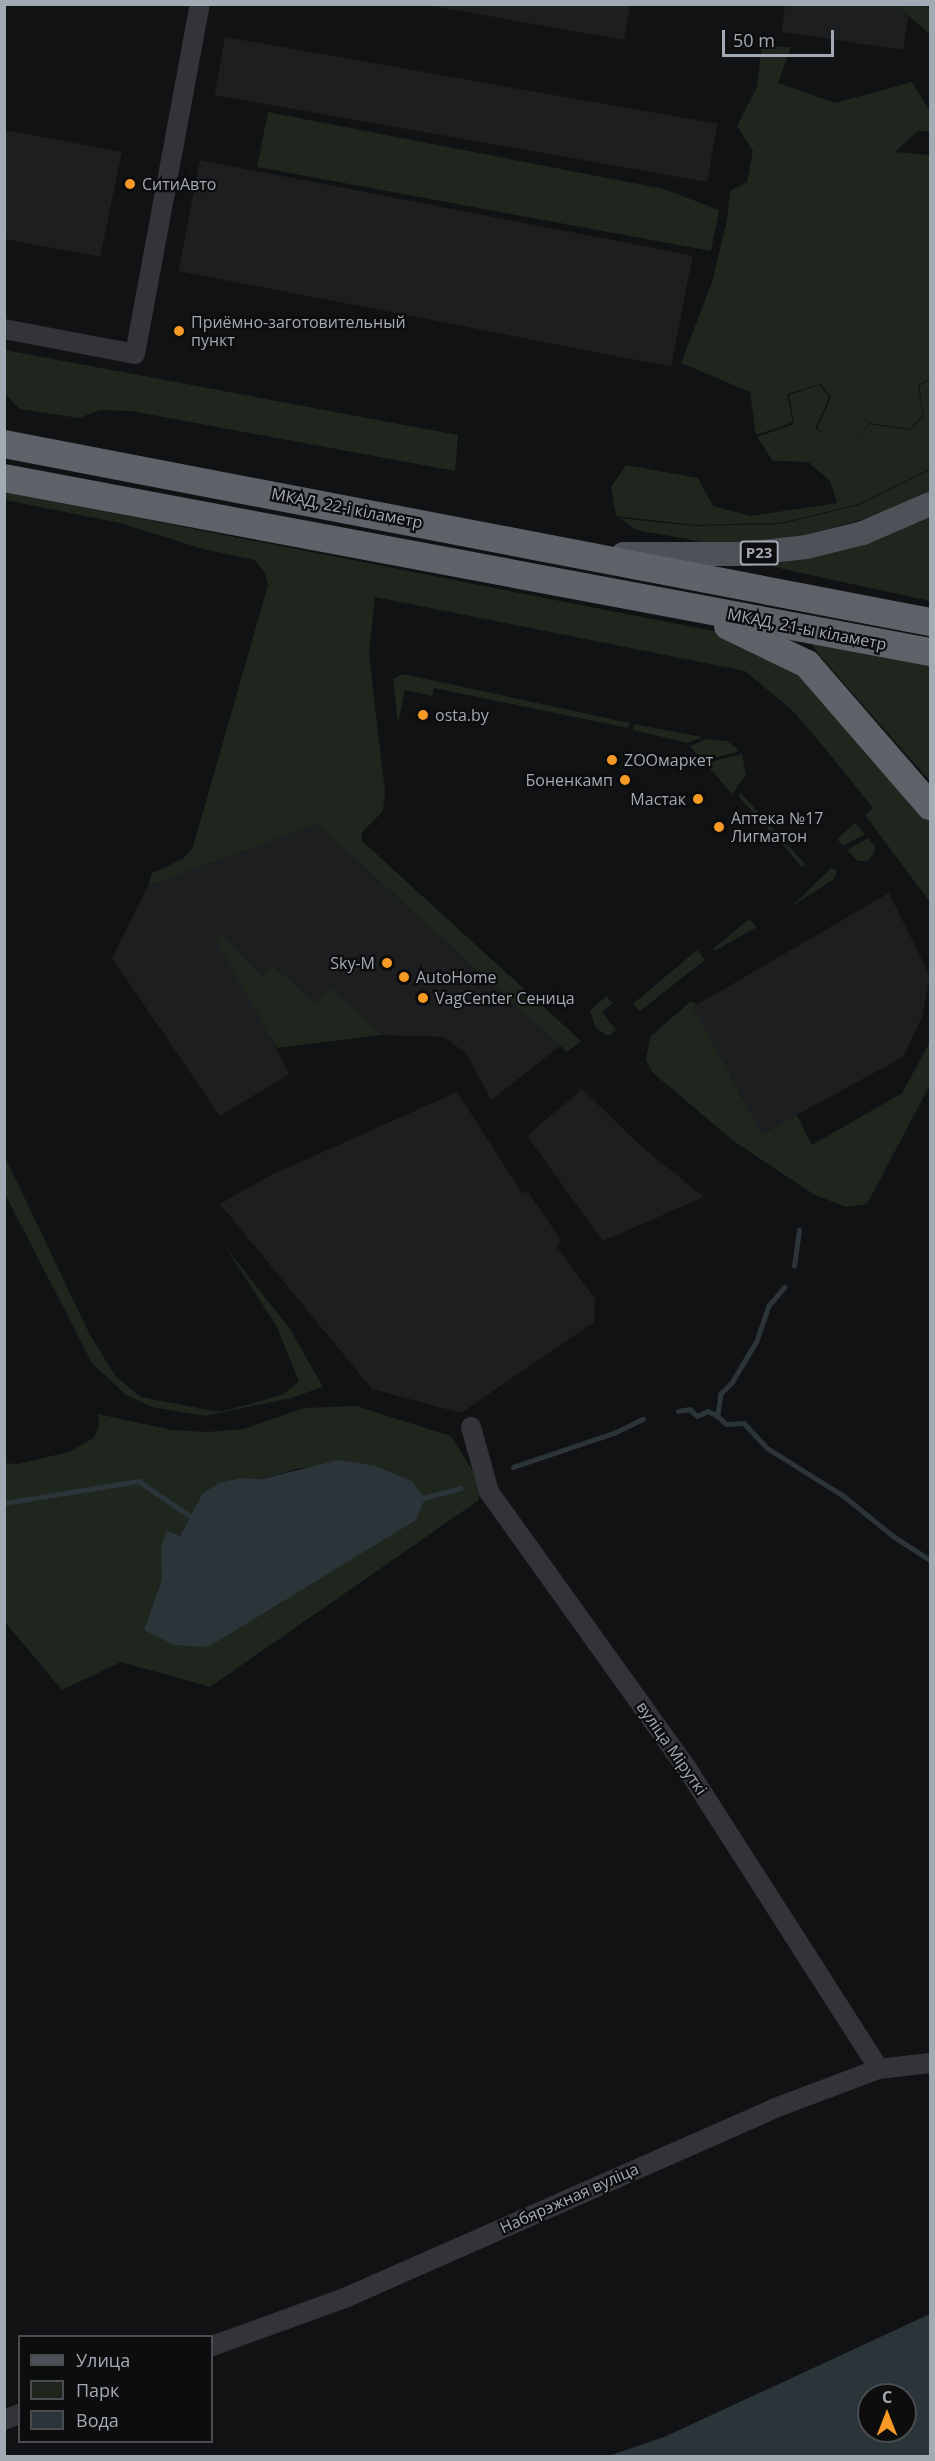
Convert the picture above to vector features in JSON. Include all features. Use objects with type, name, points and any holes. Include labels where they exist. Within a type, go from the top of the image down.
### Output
[{"type":"highway","name":"МКАД, 22-і кіламетр","points":[[4,444],[688,574]]},
{"type":"highway","name":"МКАД, 22-і кіламетр","points":[[4,478],[684,606]]},
{"type":"highway","name":"МКАД, 21-ы кіламетр","points":[[688,574],[930,622]]},
{"type":"highway","points":[[656,600],[750,634],[807,664],[930,806]]},
{"type":"highway","name":"МКАД, 21-ы кіламетр","points":[[684,606],[930,652]]},
{"type":"main road","name":"Р23","points":[[579,552],[693,556],[806,547],[862,533],[930,504]]},
{"type":"street","points":[[4,329],[135,354],[200,4]]},
{"type":"street","name":"вуліца Міруткі","points":[[471,1427],[489,1492],[686,1767],[879,2069]]},
{"type":"street","name":"Набярэжная вуліца","points":[[213,2346],[347,2297],[775,2108],[879,2069],[930,2063]]},
{"type":"shaded area","points":[[630,4],[624,40],[426,5]]},
{"type":"shaded area","points":[[785,5],[910,5],[903,50],[782,32]]},
{"type":"shaded area","points":[[225,37],[717,124],[707,182],[215,95]]},
{"type":"shaded area","points":[[5,130],[122,152],[100,257],[5,239]]},
{"type":"shaded area","points":[[200,160],[693,256],[671,367],[178,271]]},
{"type":"shaded area","points":[[317,824],[560,1046],[491,1100],[467,1054],[444,1037],[382,1035],[331,988],[315,1003],[272,966],[262,977],[260,1015],[289,1074],[220,1116],[112,958],[148,886]]},
{"type":"shaded area","points":[[889,893],[930,976],[922,1017],[903,1057],[762,1134],[693,1007]]},
{"type":"shaded area","points":[[582,1089],[643,1148],[704,1197],[603,1241],[527,1136]]},
{"type":"shaded area","points":[[457,1092],[522,1193],[528,1192],[561,1240],[557,1247],[595,1299],[594,1322],[461,1413],[372,1389],[220,1204],[269,1176]]},
{"type":"green space","points":[[896,5],[925,5],[930,9],[930,34]]},
{"type":"green space","points":[[762,46],[791,47],[778,83],[835,103],[912,82],[929,110],[930,131],[918,131],[895,152],[930,155],[930,379],[918,385],[923,415],[909,429],[870,423],[852,443],[870,424],[909,430],[924,416],[919,386],[930,380],[930,469],[859,504],[780,523],[694,525],[616,516],[611,487],[626,465],[698,478],[713,506],[751,516],[837,503],[830,481],[808,462],[773,461],[757,437],[794,424],[789,395],[820,385],[829,398],[815,429],[825,433],[817,429],[831,397],[821,384],[787,394],[793,422],[756,435],[750,392],[681,363],[712,282],[727,220],[730,191],[747,182],[753,151],[737,126],[757,87]]},
{"type":"green space","points":[[268,112],[664,189],[719,210],[711,251],[257,167]]},
{"type":"green space","points":[[5,350],[458,435],[455,471],[131,411],[100,410],[79,418],[19,409],[5,393]]},
{"type":"green space","points":[[930,470],[930,491],[889,512],[793,538],[720,545],[636,530],[619,518],[694,526],[780,524],[859,505]]},
{"type":"green space","points":[[5,492],[724,633],[784,655],[930,819],[930,902],[865,815],[873,808],[794,712],[745,671],[375,597],[369,655],[385,792],[383,811],[362,832],[362,841],[581,1041],[567,1052],[317,824],[148,886],[152,873],[183,859],[193,847],[268,585],[265,573],[255,560],[203,549],[120,523],[5,500]]},
{"type":"green space","points":[[930,514],[930,601],[774,567],[774,564],[844,549]]},
{"type":"green space","points":[[811,643],[930,666],[930,781],[820,656]]},
{"type":"green space","points":[[403,674],[630,723],[628,728],[434,688],[432,696],[405,690],[398,724],[393,679]]},
{"type":"green space","points":[[634,724],[702,737],[688,743],[633,730]]},
{"type":"green space","points":[[707,739],[727,741],[740,751],[703,761],[690,746]]},
{"type":"green space","points":[[742,754],[746,775],[732,794],[705,763]]},
{"type":"green space","points":[[741,793],[805,864],[802,867],[738,796]]},
{"type":"green space","points":[[855,823],[865,834],[843,846],[837,839]]},
{"type":"green space","points":[[868,838],[875,847],[874,854],[867,861],[858,861],[847,850]]},
{"type":"green space","points":[[831,868],[837,870],[834,879],[791,907]]},
{"type":"green space","points":[[749,919],[757,927],[715,951],[713,949]]},
{"type":"green space","points":[[222,935],[262,977],[272,965],[315,1003],[331,988],[382,1035],[277,1048],[216,940]]},
{"type":"green space","points":[[697,950],[705,960],[640,1011],[633,1004]]},
{"type":"green space","points":[[606,996],[613,1003],[602,1012],[616,1030],[608,1036],[596,1028],[590,1011]]},
{"type":"green space","points":[[691,1001],[697,1004],[693,1007],[762,1134],[797,1115],[812,1145],[902,1093],[930,1042],[930,1085],[867,1204],[846,1207],[815,1195],[735,1142],[653,1073],[646,1060],[650,1037]]},
{"type":"green space","points":[[5,1157],[89,1333],[116,1377],[141,1397],[220,1412],[282,1395],[299,1382],[277,1327],[224,1245],[290,1329],[323,1387],[291,1398],[205,1416],[152,1407],[126,1395],[92,1363],[5,1194]]},
{"type":"green space","points":[[356,1406],[451,1436],[478,1479],[479,1500],[210,1687],[121,1662],[62,1690],[5,1622],[4,1463],[18,1464],[68,1452],[94,1438],[99,1426],[98,1414],[172,1430],[207,1432],[244,1429],[304,1408]],"holes":[[[376,1466],[412,1481],[425,1498],[144,1630],[162,1579],[168,1530],[180,1537],[190,1516],[241,1478],[262,1479],[300,1468]]]},
{"type":"water","points":[[338,1460],[376,1466],[412,1481],[425,1498],[416,1520],[208,1647],[174,1645],[144,1630],[162,1579],[161,1546],[167,1530],[180,1536],[203,1493],[219,1483],[241,1478],[262,1479]]},
{"type":"water","points":[[930,2314],[930,2456],[608,2456],[664,2437]]},
{"type":"waterway","points":[[794,1266],[799,1230]]},
{"type":"waterway","points":[[785,1287],[769,1306],[757,1341],[732,1383],[721,1394],[718,1416],[726,1424],[744,1423],[767,1448],[844,1496],[893,1536],[930,1560]]},
{"type":"waterway","points":[[678,1411],[690,1409],[697,1416],[708,1411],[718,1416]]},
{"type":"waterway","points":[[513,1467],[614,1433],[643,1419]]},
{"type":"waterway","points":[[4,1503],[139,1481],[190,1516],[196,1515]]},
{"type":"waterway","points":[[420,1499],[461,1488]]},
{"type":"place","name":"СитиАвто","points":[[130,184]]},
{"type":"place","name":"Приёмно-заготовительный пункт","points":[[179,331]]},
{"type":"place","name":"osta.by","points":[[423,715]]},
{"type":"place","name":"ZOOмаркет","points":[[612,760]]},
{"type":"place","name":"Боненкамп","points":[[625,780]]},
{"type":"place","name":"Мастак","points":[[698,799]]},
{"type":"place","name":"Аптека №17 Лигматон","points":[[719,827]]},
{"type":"place","name":"Sky-M","points":[[387,963]]},
{"type":"place","name":"AutoHome","points":[[404,977]]},
{"type":"place","name":"VagCenter Сеница","points":[[423,998]]}]
